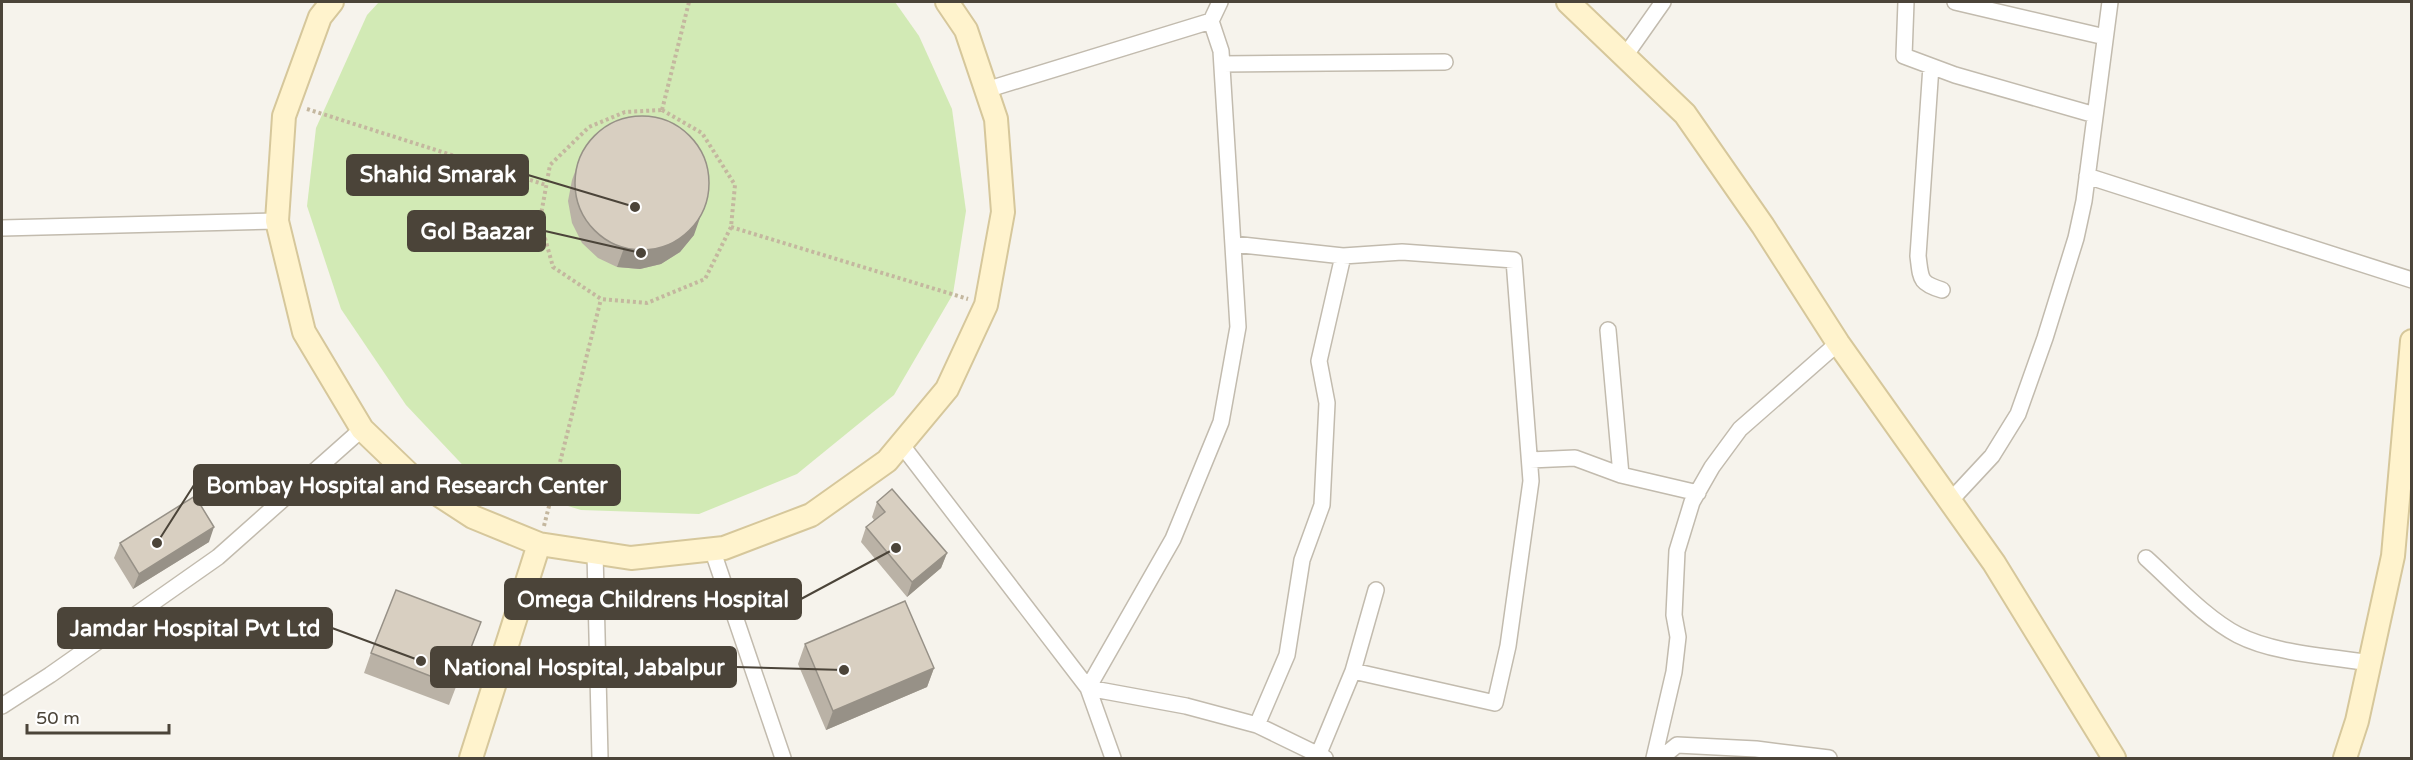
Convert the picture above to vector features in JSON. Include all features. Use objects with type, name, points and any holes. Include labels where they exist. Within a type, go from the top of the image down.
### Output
[{"type":"street","points":[[332,2],[320,17],[284,116],[277,222],[303,332],[362,429],[413,478],[473,517],[539,544],[631,558],[724,548],[811,515],[887,461],[946,389],[986,305],[1003,212],[996,119],[966,30],[947,2]]},
{"type":"street","points":[[1088,688],[1173,539],[1221,422],[1238,327],[1221,51],[1211,21],[1220,2]]},
{"type":"street","points":[[1568,2],[1685,114],[1763,226],[1838,343],[1994,563],[2114,759]]},
{"type":"street","points":[[1625,56],[1663,2]]},
{"type":"street","points":[[1906,2],[1904,56],[2095,115]]},
{"type":"street","points":[[1955,2],[2105,37]]},
{"type":"street","points":[[1951,500],[1992,456],[2018,414],[2076,238],[2087,176],[2110,2]]},
{"type":"street","points":[[986,90],[1211,21]]},
{"type":"street","points":[[1222,64],[1445,62]]},
{"type":"street","points":[[1931,66],[1918,256],[1921,278],[1927,285],[1942,290]]},
{"type":"street","points":[[2087,176],[2412,280]]},
{"type":"street","points":[[2,228],[277,222]]},
{"type":"street","points":[[1233,244],[1343,256],[1402,252],[1514,260],[1530,460],[1528,510],[1511,623],[1494,703],[1353,671]]},
{"type":"street","points":[[1257,725],[1287,655],[1302,560],[1322,505],[1327,403],[1319,361],[1343,256]]},
{"type":"street","points":[[1608,330],[1621,475]]},
{"type":"street","points":[[2345,759],[2357,721],[2393,556],[2412,341]]},
{"type":"street","points":[[1654,759],[1674,672],[1678,637],[1674,615],[1677,551],[1698,493],[1712,467],[1740,429],[1838,343]]},
{"type":"street","points":[[2,706],[218,557],[362,429]]},
{"type":"street","points":[[901,444],[1088,688],[1113,759]]},
{"type":"street","points":[[1530,460],[1575,458],[1621,475],[1698,493]]},
{"type":"street","points":[[471,759],[539,544]]},
{"type":"street","points":[[712,549],[783,759]]},
{"type":"street","points":[[595,553],[600,759]]},
{"type":"street","points":[[2146,558],[2211,617],[2239,635],[2266,645],[2370,663]]},
{"type":"street","points":[[1088,688],[1186,706],[1257,725],[1319,758],[1353,671],[1376,590]]},
{"type":"street","points":[[1661,759],[1677,745],[1756,749],[1830,759]]},
{"type":"path","points":[[662,111],[689,2]]},
{"type":"path","points":[[289,104],[546,185]]},
{"type":"path","points":[[662,111],[702,132],[735,185],[731,227],[705,279],[647,303],[601,299],[554,267],[540,220],[546,185],[550,165],[590,128],[625,112],[662,111]]},
{"type":"path","points":[[731,227],[986,305]]},
{"type":"path","points":[[539,544],[601,299]]},
{"type":"green space","points":[[379,2],[895,2],[919,36],[952,109],[966,211],[953,294],[894,395],[797,474],[699,514],[581,510],[474,477],[406,405],[341,309],[307,206],[316,128],[367,15]]},
{"type":"building","points":[[642,116],[668,121],[689,136],[704,157],[709,183],[704,209],[689,230],[668,245],[642,250],[616,245],[595,230],[580,209],[575,183],[580,157],[595,136],[616,121]]},
{"type":"building","points":[[892,489],[947,553],[912,582],[866,527],[885,512],[877,502]]},
{"type":"building","points":[[195,496],[214,527],[139,574],[120,543]]},
{"type":"building","points":[[396,590],[481,622],[456,686],[371,653]]},
{"type":"building","points":[[905,601],[934,668],[833,711],[805,644]]},
{"type":"place","name":"Shahid Smarak","points":[[635,207]]},
{"type":"place","name":"Gol Baazar","points":[[641,253]]},
{"type":"place","name":"Bombay Hospital and Research Center","points":[[157,543]]},
{"type":"place","name":"Omega Childrens Hospital","points":[[896,548]]},
{"type":"place","name":"Jamdar Hospital Pvt Ltd","points":[[421,661]]},
{"type":"place","name":"National Hospital, Jabalpur","points":[[844,670]]}]
